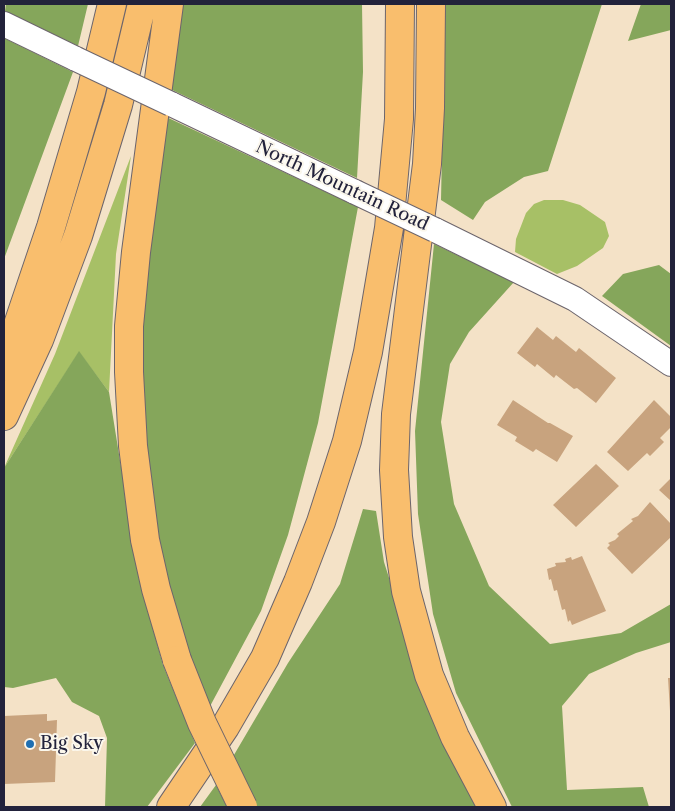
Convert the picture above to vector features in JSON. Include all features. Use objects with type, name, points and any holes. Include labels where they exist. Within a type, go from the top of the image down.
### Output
[{"type":"highway","points":[[4,366],[54,218],[93,82],[112,4]]},
{"type":"highway","points":[[4,416],[39,340],[78,236],[118,105],[142,4]]},
{"type":"highway","points":[[169,4],[135,262],[129,326],[129,372],[133,446],[145,540],[156,588],[177,660],[202,723],[243,807]]},
{"type":"highway","points":[[171,807],[225,727],[265,658],[298,582],[321,522],[347,441],[368,352],[389,228],[399,119],[400,4]]},
{"type":"highway","points":[[431,4],[430,108],[426,164],[396,414],[394,470],[398,537],[406,591],[430,676],[454,737],[492,807]]},
{"type":"street","name":"North Mountain Road","points":[[4,24],[575,299],[671,364]]},
{"type":"green space","points":[[6,4],[88,4],[78,46],[5,11]]},
{"type":"green space","points":[[180,4],[362,4],[363,72],[357,178],[168,88]]},
{"type":"green space","points":[[445,4],[602,4],[548,171],[524,177],[485,202],[473,220],[441,200]]},
{"type":"green space","points":[[641,4],[671,4],[671,30],[628,41]]},
{"type":"green space","points":[[4,38],[73,72],[4,259]]},
{"type":"green space","points":[[162,115],[358,207],[318,423],[288,535],[261,611],[208,710],[201,696],[159,554],[137,390]]},
{"type":"green space","points":[[131,156],[116,254],[109,392],[79,352],[4,468],[55,354]]},
{"type":"green space","points":[[544,200],[563,200],[580,205],[605,222],[609,236],[603,248],[577,266],[557,274],[515,252],[516,239],[526,213],[534,204]]},
{"type":"green space","points":[[434,244],[514,282],[469,332],[450,364],[441,422],[454,504],[489,586],[550,644],[621,633],[671,604],[671,642],[636,653],[589,674],[562,706],[567,790],[643,787],[649,807],[512,807],[456,693],[433,614],[418,514],[415,431]]},
{"type":"green space","points":[[659,265],[671,274],[671,346],[602,296],[623,274]]},
{"type":"green space","points":[[79,351],[109,392],[139,579],[163,665],[195,743],[147,807],[105,807],[107,738],[99,716],[72,702],[56,678],[13,688],[4,687],[4,468]]},
{"type":"green space","points":[[363,509],[376,511],[384,562],[408,638],[481,807],[256,807],[231,760],[288,663],[340,584]]},
{"type":"green space","points":[[216,785],[227,807],[200,807]]},
{"type":"building","points":[[537,327],[553,340],[556,336],[576,352],[579,348],[616,378],[596,403],[577,388],[574,389],[556,375],[554,378],[537,364],[535,367],[517,353]]},
{"type":"building","points":[[513,400],[548,423],[573,436],[557,462],[536,449],[533,452],[515,441],[517,437],[497,425]]},
{"type":"building","points":[[654,400],[671,417],[671,427],[660,438],[664,442],[650,456],[647,453],[628,471],[607,452]]},
{"type":"building","points":[[596,464],[619,486],[576,527],[553,505]]},
{"type":"building","points":[[671,478],[671,501],[659,490]]},
{"type":"building","points":[[650,502],[671,524],[671,537],[632,574],[607,548],[610,545],[608,543],[615,540],[619,536],[617,534],[633,521],[631,519],[638,516]]},
{"type":"building","points":[[582,556],[606,611],[572,625],[570,620],[568,622],[565,609],[562,610],[557,590],[554,591],[547,569],[556,566],[555,563],[566,562],[565,559],[571,557],[572,560]]},
{"type":"building","points":[[668,678],[671,678],[671,711],[670,711]]},
{"type":"building","name":"Big Sky","points":[[47,714],[47,721],[57,720],[55,782],[4,784],[4,716]]},
{"type":"place","name":"Big Sky","points":[[30,744]]}]
